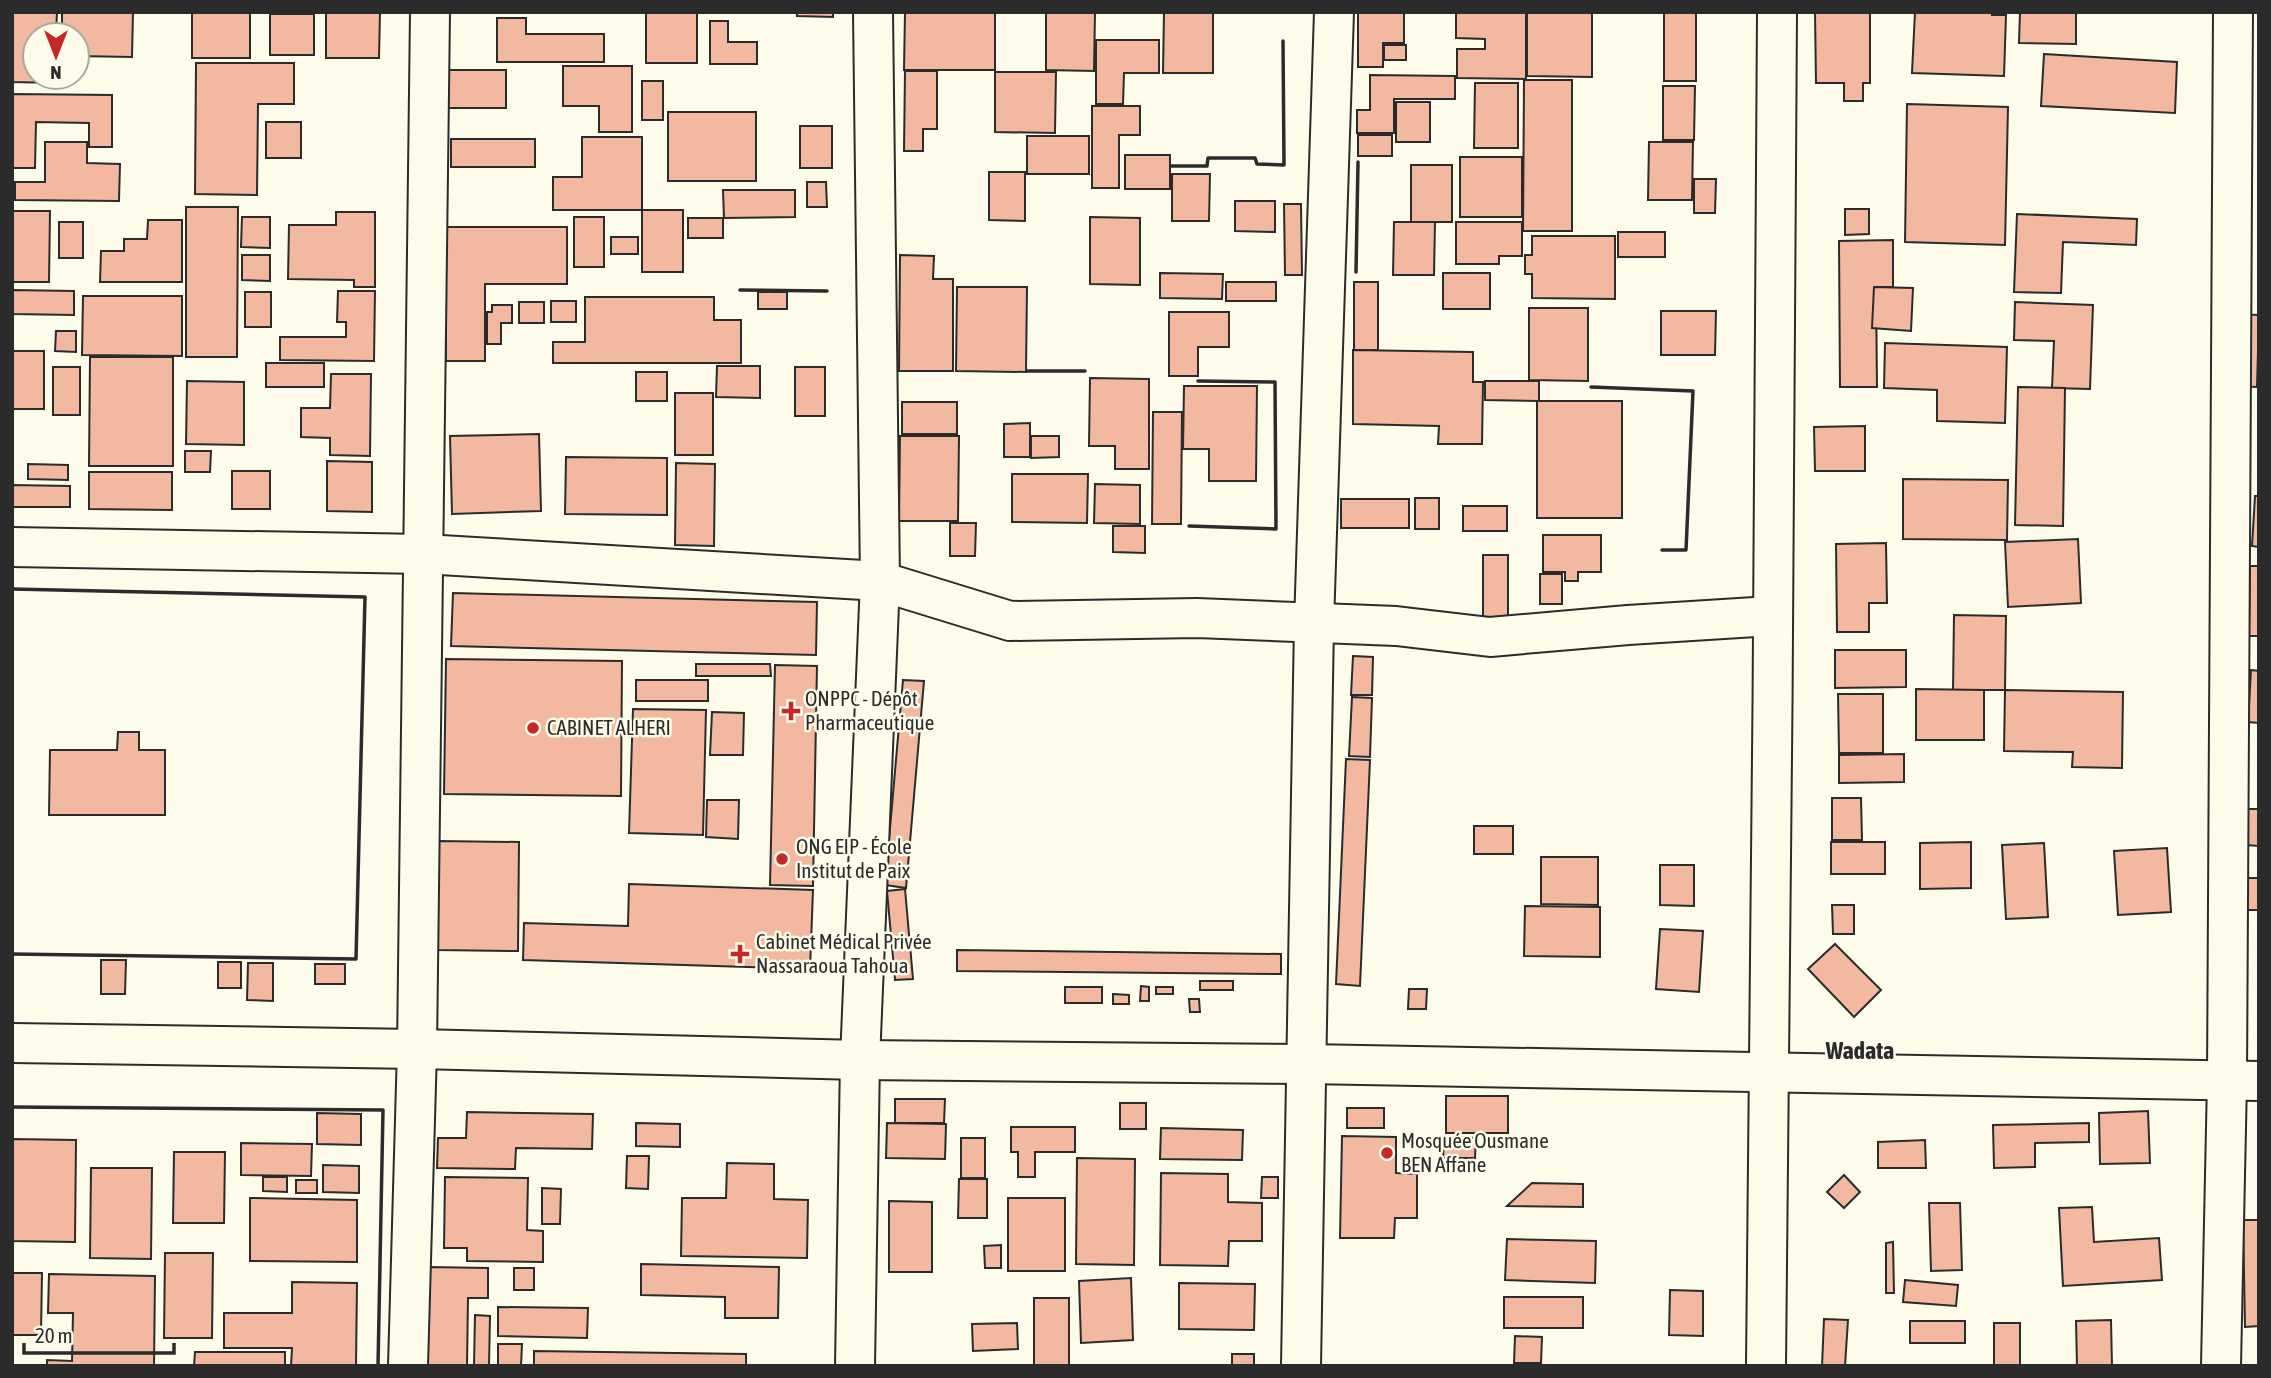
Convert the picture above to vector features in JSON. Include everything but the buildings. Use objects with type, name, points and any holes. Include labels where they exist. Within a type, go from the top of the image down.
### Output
[{"type":"street","points":[[408,1366],[417,1049],[430,12]]},
{"type":"street","points":[[855,1366],[860,1060],[880,580],[873,12]]},
{"type":"street","points":[[1301,1366],[1314,624],[1334,12]]},
{"type":"street","points":[[1766,1366],[1771,1073],[1771,616],[1777,12]]},
{"type":"street","points":[[2221,1366],[2243,1080],[2233,12]]},
{"type":"street","points":[[12,547],[424,554],[880,580],[1010,621],[1197,618],[1396,626],[1490,637],[1771,616]]},
{"type":"street","points":[[12,1043],[417,1049],[860,1060],[1307,1064],[2243,1080]]},
{"type":"wall","points":[[1171,166],[1207,166],[1208,158],[1255,158],[1257,164],[1284,165],[1283,41]]},
{"type":"wall","points":[[1356,272],[1358,162]]},
{"type":"wall","points":[[740,290],[827,291]]},
{"type":"wall","points":[[1027,371],[1085,371]]},
{"type":"wall","points":[[1189,526],[1276,529],[1275,382],[1198,381]]},
{"type":"wall","points":[[1591,387],[1693,391],[1686,550],[1662,550]]},
{"type":"wall","points":[[12,589],[365,597],[356,959],[12,954]]},
{"type":"wall","points":[[12,1107],[383,1110],[378,1366]]},
{"type":"place","name":"ONPPC - Dépôt Pharmaceutique","points":[[791,711]]},
{"type":"place","name":"CABINET ALHERI","points":[[533,728]]},
{"type":"place","name":"ONG EIP - École Institut de Paix","points":[[782,859]]},
{"type":"place","name":"Cabinet Médical Privée Nassaraoua Tahoua","points":[[740,954]]},
{"type":"place","name":"Mosquée Ousmane BEN Affane","points":[[1387,1153]]},
{"type":"district","name":"Wadata","points":[[1860,1051]]}]
